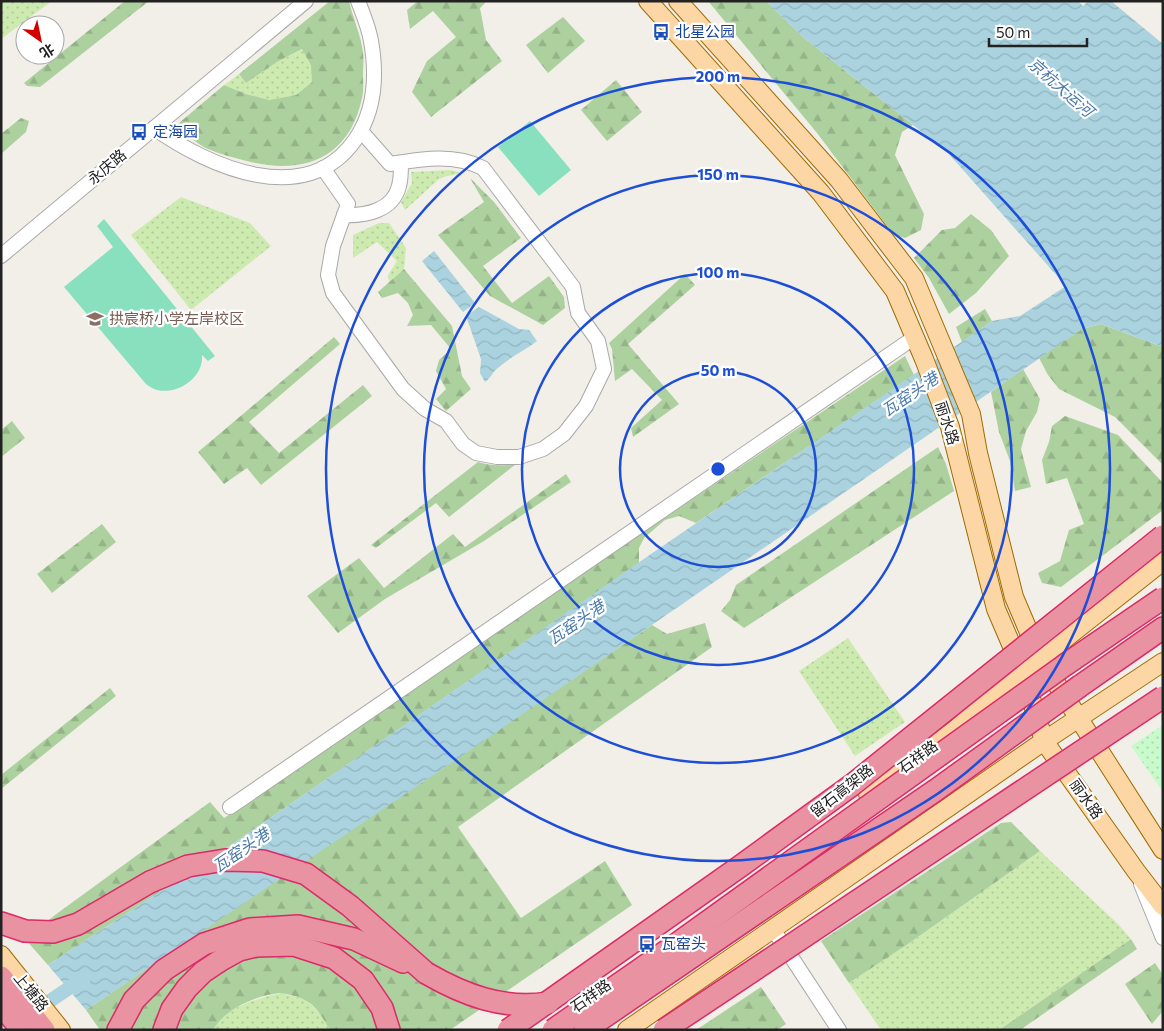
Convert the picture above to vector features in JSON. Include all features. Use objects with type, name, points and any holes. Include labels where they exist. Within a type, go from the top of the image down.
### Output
[{"type":"highway","name":"留石高架路","points":[[508,1030],[721,881],[852,785],[1163,536]]},
{"type":"highway","name":"留石高架路","points":[[553,1030],[919,772],[1057,671],[1163,598]]},
{"type":"highway","points":[[585,1030],[936,790],[1163,628]]},
{"type":"highway","points":[[664,1030],[1163,697]]},
{"type":"highway","points":[[1,923],[24,931],[53,932],[78,924],[150,882],[188,866],[224,860],[264,861],[306,874],[350,906],[426,973]]},
{"type":"highway","points":[[118,1030],[134,1000],[164,970],[204,944],[250,929],[298,926],[354,939],[453,988],[483,999],[507,1004],[534,1005],[584,994],[624,976],[675,945]]},
{"type":"highway","points":[[164,1030],[172,1009],[187,988],[203,972],[221,960],[239,950],[256,946],[294,944],[334,958],[363,980],[382,1008],[389,1030]]},
{"type":"highway","points":[[3,964],[44,1030]]},
{"type":"highway","points":[[1,1005],[22,1030]]},
{"type":"main road","name":"丽水路","points":[[648,1],[821,193],[896,291],[926,362],[950,427],[996,609],[1023,672],[1044,741],[1163,906]]},
{"type":"main road","name":"丽水路","points":[[678,1],[839,180],[914,278],[971,414],[978,453],[1014,597],[1040,658],[1163,850]]},
{"type":"main road","name":"石祥路","points":[[544,1030],[748,884],[952,732],[1040,658],[1163,561]]},
{"type":"main road","points":[[627,1030],[1044,741],[1163,662]]},
{"type":"main road","name":"上塘路","points":[[3,964],[61,1030]]},
{"type":"street","name":"永庆路","points":[[1,256],[306,1]]},
{"type":"street","points":[[154,128],[213,162],[239,171],[268,177],[287,178],[306,175],[338,160],[349,149],[361,131],[370,112],[374,82],[371,40],[358,1]]},
{"type":"street","points":[[323,168],[348,204],[333,246],[328,275],[333,293],[403,389],[425,409],[446,421],[463,444],[476,453],[497,457],[519,457],[543,449],[564,434],[586,406],[604,369],[598,341],[578,313],[573,287],[483,168],[471,162],[428,158],[390,164],[361,131]]},
{"type":"street","points":[[344,215],[359,216],[374,212],[388,204],[399,188],[401,162]]},
{"type":"street","points":[[230,807],[536,594],[915,337]]},
{"type":"street","name":"丽水路","points":[[1136,871],[1163,938]]},
{"type":"street","points":[[773,929],[839,1030]]},
{"type":"green space","points":[[1,1],[52,1],[33,15],[15,15],[15,29],[1,39]]},
{"type":"green space","points":[[125,1],[149,1],[40,87],[27,86],[24,83],[46,65],[65,65],[65,50]]},
{"type":"green space","points":[[330,1],[349,1],[363,52],[363,95],[355,120],[345,138],[332,151],[317,160],[299,165],[280,166],[260,164],[221,154],[191,138],[179,123],[224,85],[246,94],[269,100],[296,95],[312,82],[311,65],[302,49],[277,62],[246,83],[239,74]]},
{"type":"green space","points":[[418,1],[487,1],[480,8],[486,40],[502,61],[431,117],[412,92],[427,61],[456,37],[433,11],[410,29],[407,10]]},
{"type":"green space","points":[[708,1],[766,1],[803,37],[913,125],[902,132],[895,155],[924,214],[921,230],[905,238],[893,234],[817,133]]},
{"type":"green space","points":[[563,17],[585,41],[548,73],[526,45]]},
{"type":"green space","points":[[303,49],[312,65],[312,82],[296,95],[269,100],[246,94],[224,85],[239,74],[246,83],[277,62]]},
{"type":"green space","points":[[616,80],[642,112],[607,141],[581,110]]},
{"type":"green space","points":[[21,118],[29,121],[26,132],[1,154],[1,134]]},
{"type":"green space","points":[[530,121],[571,170],[539,196],[498,147]]},
{"type":"green space","points":[[450,170],[463,173],[439,179],[405,210],[401,202],[412,183],[411,172]]},
{"type":"green space","points":[[470,178],[494,202],[521,238],[483,266],[512,303],[549,276],[564,297],[565,308],[543,325],[490,296],[438,235],[484,202]]},
{"type":"green space","points":[[181,197],[250,223],[271,246],[191,310],[131,235]]},
{"type":"green space","points":[[971,214],[991,230],[1009,256],[976,293],[949,314],[929,278],[914,258],[942,230],[955,228]]},
{"type":"green space","points":[[104,219],[215,356],[208,361],[202,355],[202,363],[199,370],[188,383],[181,387],[165,391],[156,390],[146,384],[64,287],[113,247],[97,226]]},
{"type":"green space","points":[[379,223],[389,223],[406,248],[404,269],[389,282],[388,275],[397,261],[377,242],[353,258],[353,235]]},
{"type":"green space","points":[[404,269],[452,326],[462,376],[471,389],[446,411],[436,399],[446,389],[436,371],[439,360],[451,349],[431,325],[407,326],[413,315],[408,303],[398,293],[382,298],[378,292]]},
{"type":"green space","points":[[685,274],[695,285],[628,344],[679,404],[633,437],[631,428],[662,400],[632,369],[615,381],[612,349],[609,343]]},
{"type":"green space","points":[[985,309],[992,321],[962,342],[956,327]]},
{"type":"green space","points":[[1101,324],[1163,347],[1163,465],[1115,417],[1059,389],[1048,375],[1039,358],[1082,329]]},
{"type":"green space","points":[[334,337],[340,344],[249,422],[279,453],[363,385],[372,396],[261,485],[247,468],[224,484],[198,452]]},
{"type":"green space","points":[[905,356],[914,375],[696,523],[679,516],[665,520],[644,538],[639,548],[639,563],[237,841],[48,965],[25,939],[210,802],[224,818]]},
{"type":"green space","points":[[1023,369],[1040,399],[1037,412],[1026,431],[1021,449],[1031,487],[1015,491],[1010,461],[999,432],[991,392]]},
{"type":"green space","points":[[1065,416],[1118,435],[1163,483],[1163,510],[1061,587],[1042,583],[1038,573],[1060,561],[1069,530],[1084,524],[1067,478],[1046,484],[1042,460],[1049,442],[1052,426]]},
{"type":"green space","points":[[12,421],[25,438],[1,457],[1,430]]},
{"type":"green space","points":[[938,447],[946,464],[954,491],[744,628],[721,611],[730,600],[736,585]]},
{"type":"green space","points":[[478,462],[497,465],[516,464],[449,517],[436,503],[376,548],[371,545]]},
{"type":"green space","points":[[566,474],[571,482],[484,541],[385,599],[338,633],[307,596],[359,558],[384,588],[453,534],[465,547]]},
{"type":"green space","points":[[102,524],[116,542],[52,593],[37,574]]},
{"type":"green space","points":[[705,623],[712,647],[458,827],[521,918],[605,861],[632,905],[450,1030],[330,1030],[309,1002],[296,996],[279,993],[251,1000],[233,1010],[213,1030],[100,1030],[86,1010],[652,625],[667,634]]},
{"type":"green space","points":[[848,638],[905,722],[855,756],[799,671]]},
{"type":"green space","points":[[110,688],[116,696],[1,789],[1,775]]},
{"type":"green space","points":[[1163,725],[1163,792],[1131,746]]},
{"type":"green space","points":[[1011,822],[1040,851],[849,983],[821,941],[1001,823]]},
{"type":"green space","points":[[1040,851],[1119,925],[1131,939],[999,1030],[881,1030],[849,983]]},
{"type":"green space","points":[[1131,939],[1137,949],[1020,1030],[999,1030]]},
{"type":"green space","points":[[1155,963],[1163,975],[1163,1011],[1152,1024],[1125,984]]},
{"type":"green space","points":[[761,987],[786,1024],[777,1030],[696,1030]]},
{"type":"green space","points":[[281,993],[307,1000],[323,1017],[330,1030],[213,1030],[234,1009],[252,1001]]},
{"type":"water","name":"京杭大运河","points":[[766,1],[1078,1],[1083,6],[1088,1],[1111,1],[1163,44],[1163,347],[1101,324],[1082,329],[463,755],[86,1010],[48,965],[237,841],[651,554],[992,321],[1020,316],[1066,286],[948,153],[803,37]]},
{"type":"water","points":[[434,251],[475,303],[463,312],[422,261]]},
{"type":"water","points":[[479,307],[519,329],[529,330],[537,341],[503,364],[485,382],[480,373],[481,359],[466,316]]},
{"type":"waterway","name":"瓦窑头港","points":[[35,1011],[84,978]]},
{"type":"place","name":"北星公园","points":[[661,32]]},
{"type":"place","name":"定海园","points":[[139,132]]},
{"type":"place","name":"拱宸桥小学左岸校区","points":[[95,319]]},
{"type":"place","name":"瓦窑头","points":[[647,944]]}]
